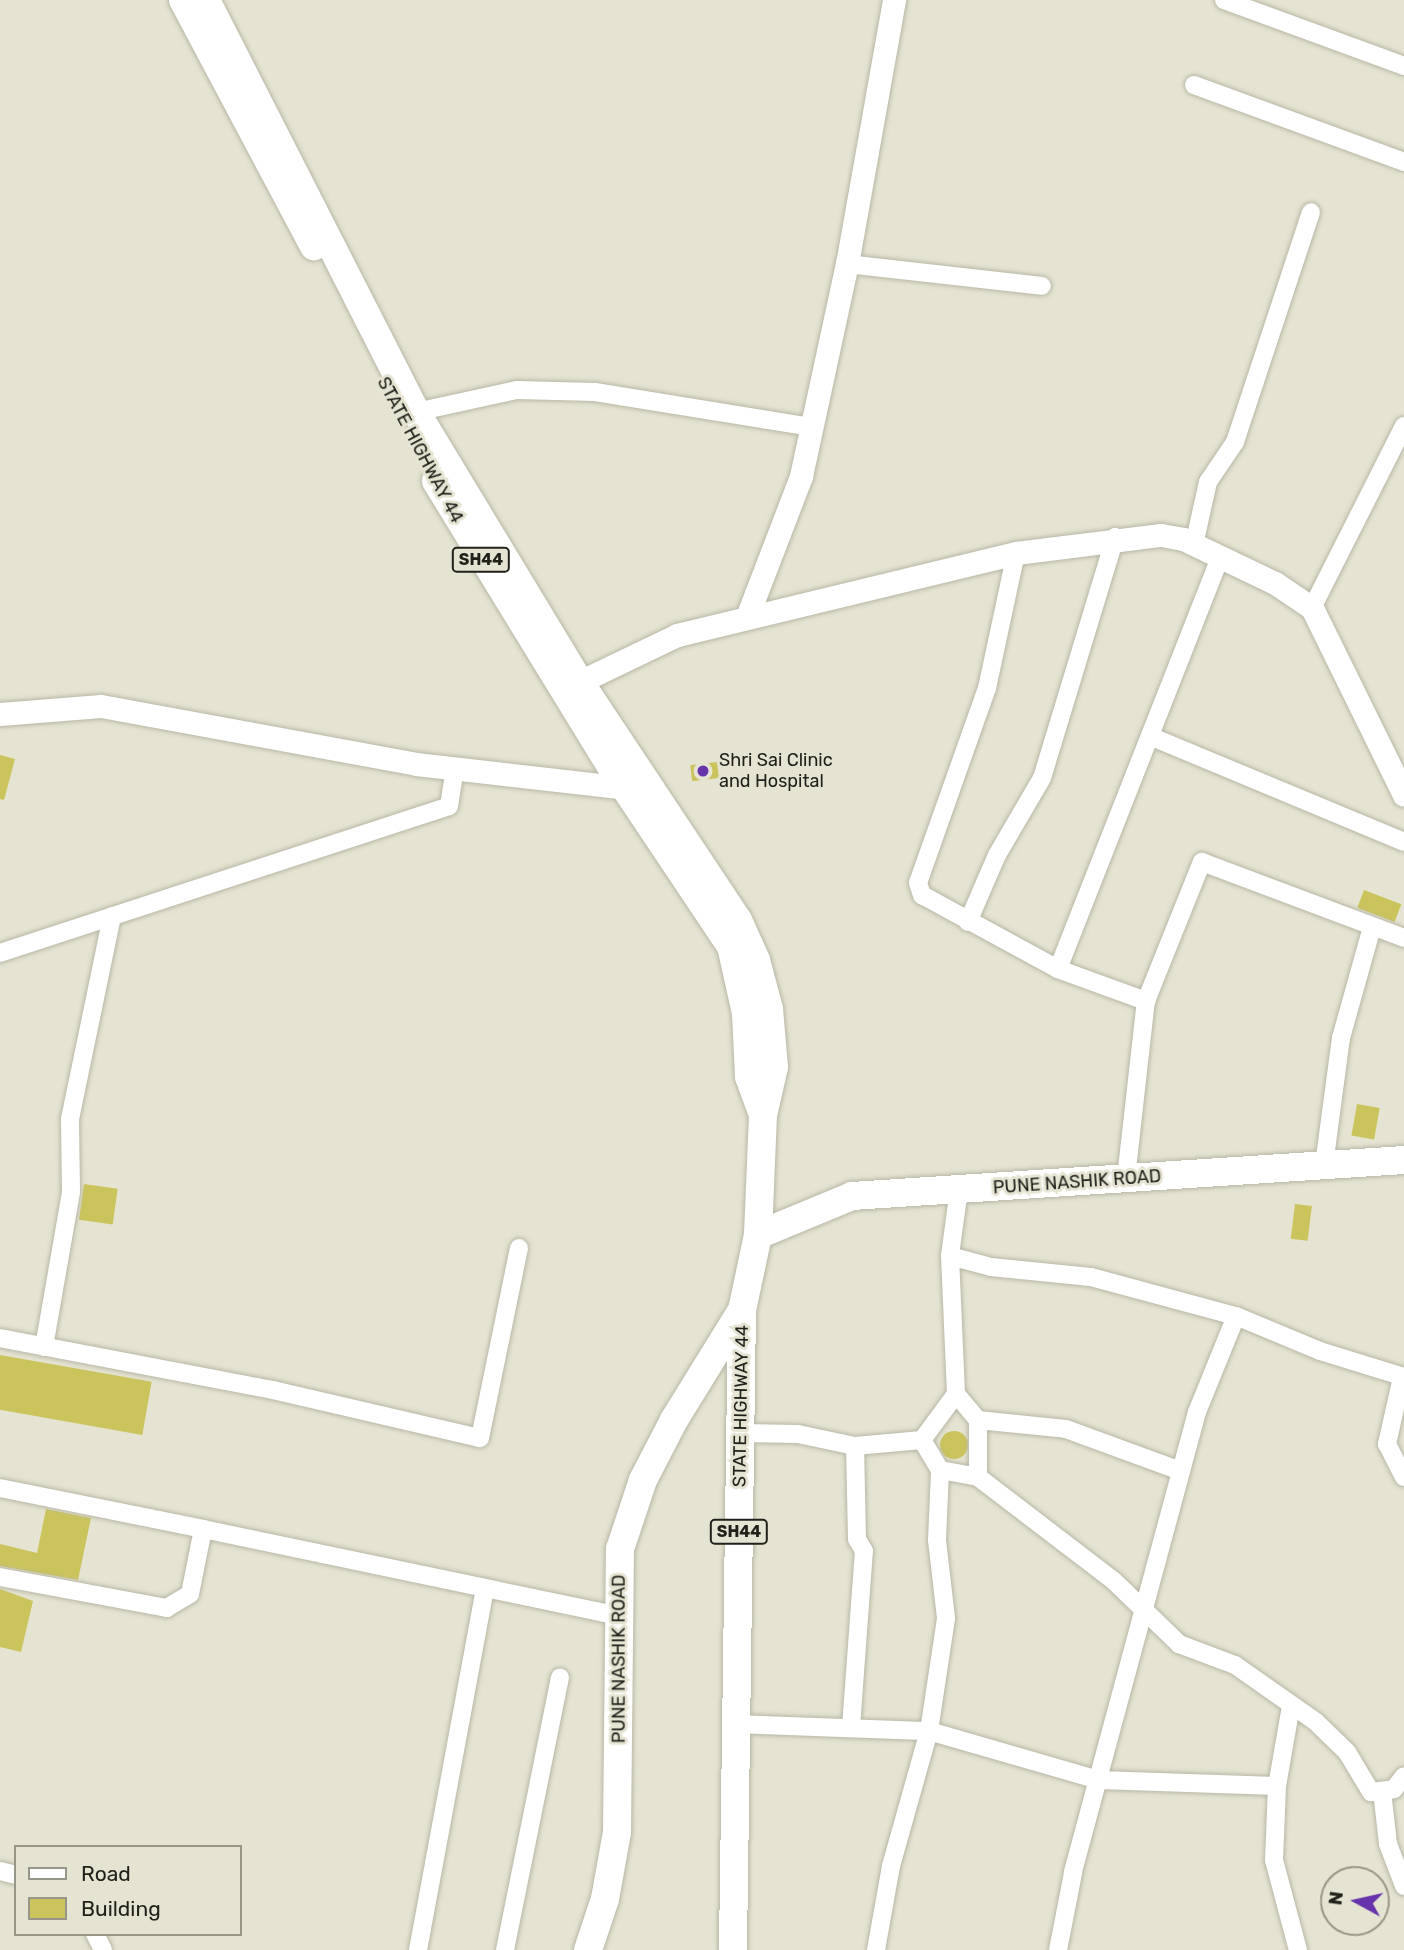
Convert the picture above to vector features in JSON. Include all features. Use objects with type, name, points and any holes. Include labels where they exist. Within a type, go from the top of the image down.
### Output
[{"type":"main road","name":"STATE HIGHWAY 44","points":[[183,0],[283,165]]},
{"type":"main road","name":"STATE HIGHWAY 44","points":[[206,0],[283,165],[458,521],[740,942],[769,1009],[774,1067],[763,1115],[758,1235],[742,1310],[733,1950]]},
{"type":"main road","name":"STATE HIGHWAY 44","points":[[357,312],[571,686]]},
{"type":"main road","name":"PUNE NASHIK ROAD","points":[[758,1235],[852,1196],[1404,1160]]},
{"type":"main road","name":"PUNE NASHIK ROAD","points":[[588,1950],[605,1899],[617,1832],[620,1674],[615,1615],[620,1549],[643,1480],[702,1369],[742,1310]]},
{"type":"street","points":[[747,617],[788,519],[812,427],[848,264],[894,0]]},
{"type":"street","points":[[1224,0],[1404,66]]},
{"type":"street","points":[[1194,85],[1404,162]]},
{"type":"street","points":[[1194,545],[1208,482],[1235,442],[1311,212]]},
{"type":"street","points":[[848,264],[1042,286]]},
{"type":"street","points":[[416,412],[517,390],[595,392],[812,427]]},
{"type":"street","points":[[1312,607],[1404,426]]},
{"type":"street","points":[[571,686],[677,635],[747,617],[1016,553],[1115,537],[1161,535],[1194,545],[1220,557],[1312,607],[1404,795]]},
{"type":"street","points":[[968,922],[997,855],[1042,778],[1115,537]]},
{"type":"street","points":[[1016,553],[987,688],[918,883],[922,895],[1058,969],[1146,1001]]},
{"type":"street","points":[[1058,969],[1152,737],[1220,557]]},
{"type":"street","points":[[0,714],[101,706],[455,770],[636,783]]},
{"type":"street","points":[[1152,737],[1404,842]]},
{"type":"street","points":[[0,953],[449,806],[455,770]]},
{"type":"street","points":[[1126,1178],[1146,1001],[1202,862],[1404,938]]},
{"type":"street","points":[[44,1347],[71,1192],[70,1119],[112,916]]},
{"type":"street","points":[[1324,1166],[1341,1038],[1372,927]]},
{"type":"street","points":[[959,1189],[950,1256],[956,1394],[978,1420],[978,1477]]},
{"type":"street","points":[[0,1338],[273,1390],[480,1438],[519,1248]]},
{"type":"street","points":[[950,1256],[991,1267],[1091,1277],[1236,1316],[1320,1351],[1403,1377],[1387,1444],[1404,1478]]},
{"type":"street","points":[[1058,1950],[1099,1780],[1147,1612],[1197,1412],[1236,1316]]},
{"type":"street","points":[[740,1433],[798,1434],[855,1446],[922,1440],[956,1394]]},
{"type":"street","points":[[978,1420],[1066,1429],[1181,1471]]},
{"type":"street","points":[[876,1950],[891,1866],[929,1731],[946,1618],[937,1540],[940,1470],[922,1440]]},
{"type":"street","points":[[851,1727],[863,1551],[857,1539],[855,1446]]},
{"type":"street","points":[[940,1470],[978,1477],[993,1493],[1037,1519],[1147,1612],[1179,1644],[1234,1665],[1291,1706],[1347,1752],[1371,1792],[1394,1789],[1404,1776]]},
{"type":"street","points":[[0,1488],[615,1615]]},
{"type":"street","points":[[0,1577],[167,1608],[190,1594],[202,1529]]},
{"type":"street","points":[[418,1950],[485,1589]]},
{"type":"street","points":[[505,1950],[560,1678]]},
{"type":"street","points":[[1291,1706],[1277,1786],[1274,1860],[1298,1950]]},
{"type":"street","points":[[736,1724],[929,1731],[1099,1780],[1277,1786]]},
{"type":"street","points":[[1382,1791],[1388,1844],[1404,1886]]},
{"type":"building","points":[[0,755],[15,759],[4,800],[0,799]]},
{"type":"building","points":[[717,762],[719,778],[692,781],[690,765]]},
{"type":"building","points":[[1364,890],[1401,904],[1395,922],[1357,908]]},
{"type":"building","points":[[1357,1104],[1380,1108],[1374,1140],[1351,1136]]},
{"type":"building","points":[[84,1184],[118,1189],[113,1224],[79,1220]]},
{"type":"building","points":[[1295,1204],[1312,1206],[1308,1241],[1291,1239]]},
{"type":"building","points":[[0,1355],[152,1382],[142,1435],[0,1410]]},
{"type":"building","points":[[954,1431],[964,1435],[968,1445],[964,1455],[954,1459],[944,1455],[940,1445],[944,1435]]},
{"type":"building","points":[[46,1509],[91,1518],[78,1580],[0,1566],[0,1544],[37,1553]]},
{"type":"building","points":[[0,1589],[33,1601],[21,1652],[0,1647]]},
{"type":"place","name":"Shri Sai Clinic and Hospital","points":[[703,771]]}]
